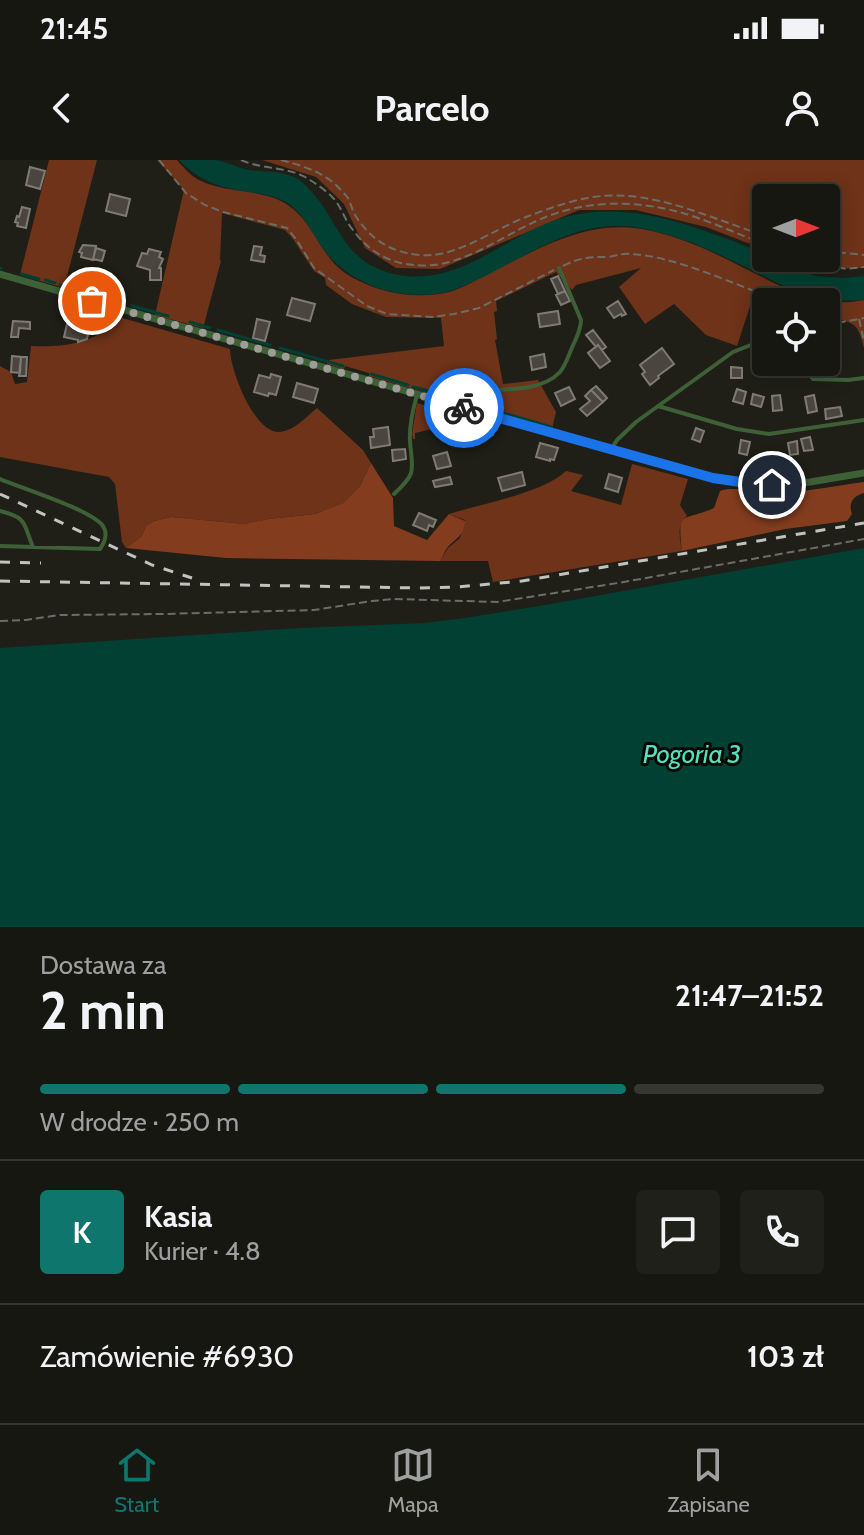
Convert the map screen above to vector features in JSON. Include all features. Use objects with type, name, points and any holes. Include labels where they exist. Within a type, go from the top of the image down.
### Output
[{"type":"street","points":[[0,274],[713,478],[753,484],[802,483],[864,473]]},
{"type":"lane","points":[[441,401],[445,395],[461,391],[534,385],[551,379],[562,370],[581,320],[559,268]]},
{"type":"lane","points":[[612,450],[615,442],[628,429],[658,406],[733,352],[752,345]]},
{"type":"lane","points":[[810,376],[813,379],[864,378]]},
{"type":"lane","points":[[394,494],[408,481],[413,470],[410,431],[417,395]]},
{"type":"lane","points":[[658,406],[737,429],[769,434],[864,420]]},
{"type":"lane","points":[[0,479],[88,514],[105,530],[100,549],[0,546]]},
{"type":"lane","points":[[0,511],[18,515],[27,524],[33,547]]},
{"type":"path","points":[[159,160],[186,193],[205,205],[287,228],[314,268],[367,306],[387,314],[431,317],[479,308],[576,259],[619,254],[669,261],[752,290]]},
{"type":"path","points":[[241,160],[288,170],[307,178],[334,199],[353,230],[373,251],[396,262],[416,266],[456,261],[535,221],[597,204],[624,203],[676,211],[752,240]]},
{"type":"path","points":[[281,160],[307,168],[332,182],[347,197],[353,212],[371,236],[388,248],[420,256],[442,254],[524,218],[566,203],[599,196],[617,195],[669,203],[752,231]]},
{"type":"path","points":[[840,252],[864,255]]},
{"type":"path","points":[[840,267],[864,267]]},
{"type":"path","points":[[840,322],[864,318]]},
{"type":"path","points":[[859,319],[864,341]]},
{"type":"path","points":[[0,621],[59,615],[303,610],[394,599],[497,602],[864,539]]},
{"type":"shaded area","points":[[49,160],[97,160],[64,288],[20,275]]},
{"type":"shaded area","points":[[157,160],[177,160],[193,176],[210,185],[282,201],[300,215],[330,258],[345,273],[369,286],[395,293],[422,295],[449,292],[564,238],[622,227],[658,232],[688,242],[786,288],[752,288],[752,300],[737,346],[706,335],[674,304],[645,324],[619,287],[641,268],[576,285],[572,290],[556,272],[496,301],[495,340],[503,384],[538,380],[556,412],[552,429],[369,376],[369,373],[345,366],[344,369],[327,364],[329,360],[444,346],[441,318],[386,317],[352,304],[326,285],[325,278],[314,271],[285,230],[222,213],[221,261],[203,328],[155,315],[184,190]]},
{"type":"shaded area","points":[[262,160],[864,160],[864,268],[840,269],[840,184],[752,184],[752,245],[706,227],[636,210],[579,210],[440,269],[396,268],[365,248],[344,204],[316,177]]},
{"type":"shaded area","points":[[864,300],[864,348],[856,327],[840,320],[840,302]]},
{"type":"shaded area","points":[[112,315],[230,349],[234,371],[245,399],[261,423],[270,430],[280,432],[291,429],[317,408],[363,450],[371,463],[360,486],[344,504],[314,514],[244,524],[172,517],[154,521],[146,526],[142,536],[126,548],[122,542],[115,484],[109,477],[0,457],[0,366],[11,372],[15,384],[27,382],[31,346],[62,345],[90,339],[109,329]]},
{"type":"shaded area","points":[[417,403],[466,417],[466,421],[415,433],[413,439]]},
{"type":"shaded area","points":[[371,463],[393,498],[394,526],[427,540],[449,514],[465,521],[461,533],[440,561],[226,558],[126,548],[142,536],[146,526],[172,517],[244,524],[315,514],[344,503],[360,486]]},
{"type":"shaded area","points":[[632,464],[688,479],[680,505],[687,516],[680,528],[682,551],[493,582],[488,561],[440,561],[448,548],[460,538],[465,520],[449,514],[527,492],[566,471],[583,475],[571,491],[621,505]]},
{"type":"shaded area","points":[[864,482],[864,493],[852,500],[852,514],[847,521],[785,529],[682,551],[681,523],[688,517],[714,508],[720,491],[737,489],[782,493]]},
{"type":"water","points":[[179,160],[215,160],[244,169],[282,173],[296,178],[315,195],[352,250],[379,269],[399,275],[443,273],[483,257],[542,225],[587,213],[612,212],[637,213],[685,224],[752,248],[752,270],[656,231],[610,226],[563,237],[453,290],[420,295],[396,293],[364,282],[338,266],[289,204],[270,196],[213,183]]},
{"type":"water","points":[[756,272],[806,272],[815,276],[843,278],[864,276],[864,300],[840,300],[840,288],[787,287]]},
{"type":"water","name":"Pogoria 3","points":[[864,548],[864,927],[0,927],[0,648],[424,623],[545,605]]},
{"type":"building","points":[[30,167],[45,171],[40,189],[26,185]]},
{"type":"building","points":[[110,194],[130,199],[126,216],[106,211]]},
{"type":"building","points":[[22,207],[30,209],[26,228],[17,226],[15,222]]},
{"type":"building","points":[[83,245],[96,246],[93,260],[81,257],[82,253],[79,252]]},
{"type":"building","points":[[254,246],[262,247],[260,255],[265,256],[264,262],[251,260]]},
{"type":"building","points":[[96,248],[105,251],[102,261],[93,259]]},
{"type":"building","points":[[149,249],[161,252],[161,280],[150,280],[150,270],[137,266],[142,253],[147,254]]},
{"type":"building","points":[[558,276],[565,291],[558,294],[551,279]]},
{"type":"building","points":[[565,291],[570,301],[561,305],[556,295]]},
{"type":"building","points":[[292,298],[315,304],[310,321],[287,315]]},
{"type":"building","points":[[618,301],[626,314],[614,318],[607,308]]},
{"type":"building","points":[[558,311],[560,324],[540,327],[538,314]]},
{"type":"building","points":[[257,319],[270,322],[265,341],[253,338]]},
{"type":"building","points":[[13,321],[30,322],[30,329],[19,328],[18,337],[11,337]]},
{"type":"building","points":[[67,324],[89,330],[87,339],[78,342],[64,337]]},
{"type":"building","points":[[593,330],[606,347],[602,350],[586,335]]},
{"type":"building","points":[[598,345],[610,361],[600,368],[588,353]]},
{"type":"building","points":[[662,348],[674,364],[650,385],[640,365]]},
{"type":"building","points":[[544,354],[546,367],[532,370],[530,357]]},
{"type":"building","points":[[12,356],[21,357],[20,373],[11,372]]},
{"type":"building","points":[[21,357],[27,357],[26,376],[19,376]]},
{"type":"building","points":[[731,367],[742,368],[742,378],[731,378]]},
{"type":"building","points":[[271,374],[281,377],[276,395],[254,392],[259,375],[270,378]]},
{"type":"building","points":[[297,383],[318,389],[314,403],[293,397]]},
{"type":"building","points":[[596,386],[607,398],[603,402],[591,390]]},
{"type":"building","points":[[569,387],[575,399],[561,406],[555,393]]},
{"type":"building","points":[[737,389],[746,392],[743,404],[733,401]]},
{"type":"building","points":[[591,390],[603,402],[587,416],[580,409],[590,401],[585,396]]},
{"type":"building","points":[[753,394],[764,397],[761,407],[751,404]]},
{"type":"building","points":[[780,395],[782,410],[773,411],[772,396]]},
{"type":"building","points":[[814,395],[817,411],[808,413],[805,397]]},
{"type":"building","points":[[840,407],[842,416],[826,419],[825,409]]},
{"type":"building","points":[[491,426],[493,435],[473,440],[471,432]]},
{"type":"building","points":[[388,427],[390,445],[371,448],[373,429]]},
{"type":"building","points":[[696,428],[704,431],[700,442],[692,439]]},
{"type":"building","points":[[471,432],[473,440],[452,445],[450,439],[453,436]]},
{"type":"building","points":[[810,437],[813,450],[804,451],[801,439]]},
{"type":"building","points":[[741,440],[750,442],[747,455],[739,453]]},
{"type":"building","points":[[797,441],[798,454],[790,455],[788,443]]},
{"type":"building","points":[[540,443],[558,448],[554,460],[536,457]]},
{"type":"building","points":[[405,449],[406,459],[393,461],[392,450]]},
{"type":"building","points":[[447,452],[451,466],[437,469],[433,456]]},
{"type":"building","points":[[522,472],[525,485],[502,491],[498,478]]},
{"type":"building","points":[[609,474],[622,478],[618,492],[605,488]]},
{"type":"building","points":[[450,477],[452,484],[435,487],[433,481]]},
{"type":"building","points":[[419,513],[436,520],[433,527],[429,525],[427,531],[413,525]]},
{"type":"waterway","points":[[21,274],[39,279]]},
{"type":"waterway","points":[[45,280],[55,283]]},
{"type":"waterway","points":[[60,285],[64,286]]},
{"type":"waterway","points":[[67,287],[85,292]]},
{"type":"waterway","points":[[108,299],[122,303]]},
{"type":"waterway","points":[[132,306],[155,312]]},
{"type":"waterway","points":[[157,313],[168,316]]},
{"type":"waterway","points":[[190,322],[210,328]]},
{"type":"waterway","points":[[218,330],[270,345]]},
{"type":"waterway","points":[[280,348],[343,366]]},
{"type":"waterway","points":[[371,374],[408,385]]},
{"type":"waterway","points":[[413,387],[436,393]]},
{"type":"waterway","points":[[449,397],[551,427]]},
{"type":"railway","points":[[0,494],[152,565],[192,578]]},
{"type":"railway","points":[[0,581],[457,587],[522,581],[864,523]]},
{"type":"railway","points":[[0,562],[41,563]]},
{"type":"way so far","points":[[92,301],[464,408]]},
{"type":"route","points":[[464,408],[713,478],[772,485]]}]
